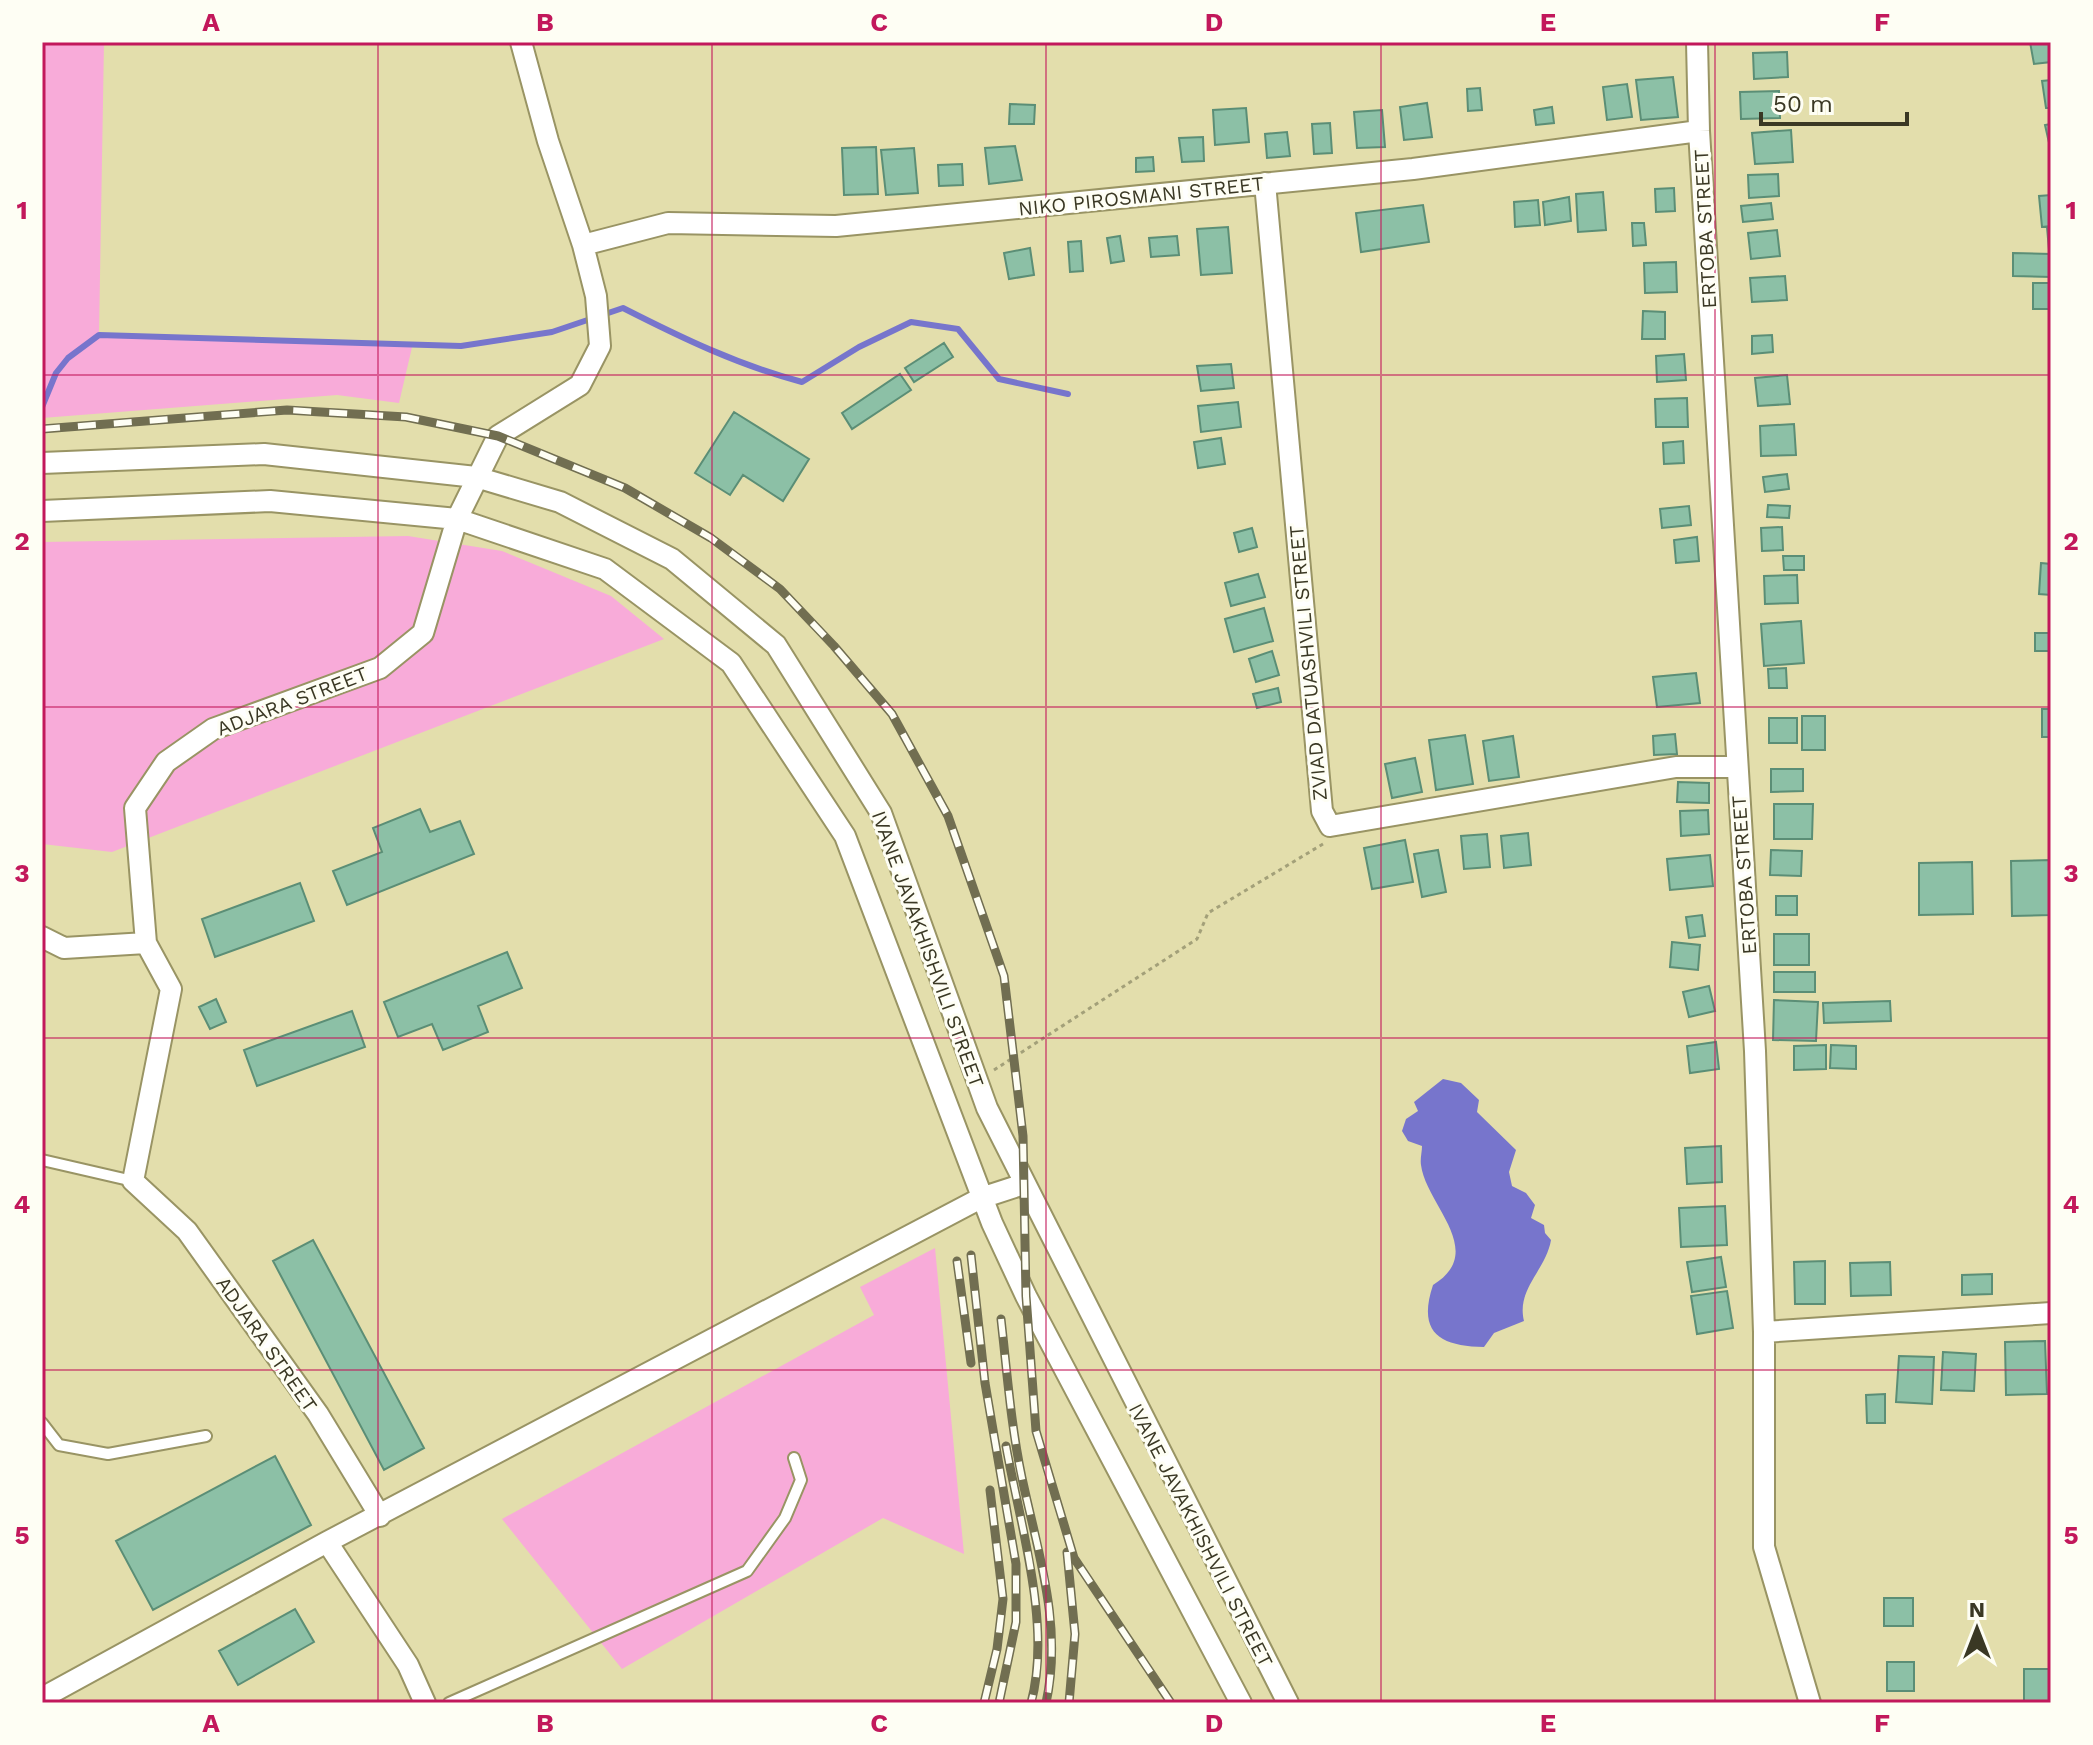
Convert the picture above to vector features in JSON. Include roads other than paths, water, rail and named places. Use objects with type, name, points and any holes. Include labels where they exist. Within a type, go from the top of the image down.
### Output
[{"type":"street","points":[[521,42],[548,141],[583,245]]},
{"type":"street","name":"ERTOBA STREET","points":[[1697,42],[1699,131],[1755,1051],[1764,1332],[1764,1547],[1810,1703]]},
{"type":"street","name":"NIKO PIROSMANI STREET","points":[[583,245],[668,223],[836,226],[1413,169],[1699,131]]},
{"type":"street","name":"ZVIAD DATUASHVILI STREET","points":[[1265,183],[1322,811],[1330,826],[1676,767],[1737,767]]},
{"type":"street","name":"ADJARA STREET","points":[[380,1516],[318,1414],[187,1231],[133,1181],[171,989],[146,943],[135,808],[166,762],[213,729],[380,668],[423,633],[457,519],[498,436],[580,385],[600,346],[596,296],[583,245]]},
{"type":"street","name":"IVANE JAVAKHISHVILI STREET","points":[[42,463],[264,454],[476,477],[560,502],[672,559],[776,645],[881,813],[976,1082],[1024,1184],[1288,1703]]},
{"type":"street","points":[[42,511],[270,501],[457,519],[605,569],[731,663],[845,836],[981,1198],[1026,1296],[1241,1703]]},
{"type":"street","points":[[42,937],[64,948],[146,943]]},
{"type":"street","points":[[42,1698],[327,1542],[981,1198],[1024,1184]]},
{"type":"street","points":[[1764,1332],[2051,1313]]},
{"type":"street","points":[[327,1542],[408,1665],[425,1703]]},
{"type":"lane","points":[[42,1160],[133,1181]]},
{"type":"lane","points":[[42,1423],[59,1445],[108,1454],[206,1436]]},
{"type":"lane","points":[[449,1703],[747,1571],[785,1518],[801,1480],[794,1458]]},
{"type":"waterway","points":[[42,407],[56,373],[68,358],[99,335],[461,346],[552,332],[623,308],[711,350],[802,382],[859,347],[911,322],[958,329],[999,379],[1068,394]]},
{"type":"railway","points":[[42,429],[287,410],[406,417],[498,436],[625,488],[711,538],[780,589],[834,646],[892,714],[948,816],[1004,976],[1023,1136],[1026,1296],[1036,1431],[1074,1558],[1171,1703]]},
{"type":"railway","points":[[971,1255],[985,1383],[1016,1564],[1016,1622],[999,1703]]},
{"type":"railway","points":[[957,1261],[971,1363]]},
{"type":"railway","points":[[1001,1319],[1015,1439],[1050,1618],[1051,1674],[1046,1703]]},
{"type":"railway","points":[[1006,1446],[1036,1608],[1037,1673],[1031,1703]]},
{"type":"railway","points":[[984,1703],[997,1649],[1003,1599],[990,1490]]},
{"type":"railway","points":[[1067,1552],[1075,1634],[1069,1703]]}]
